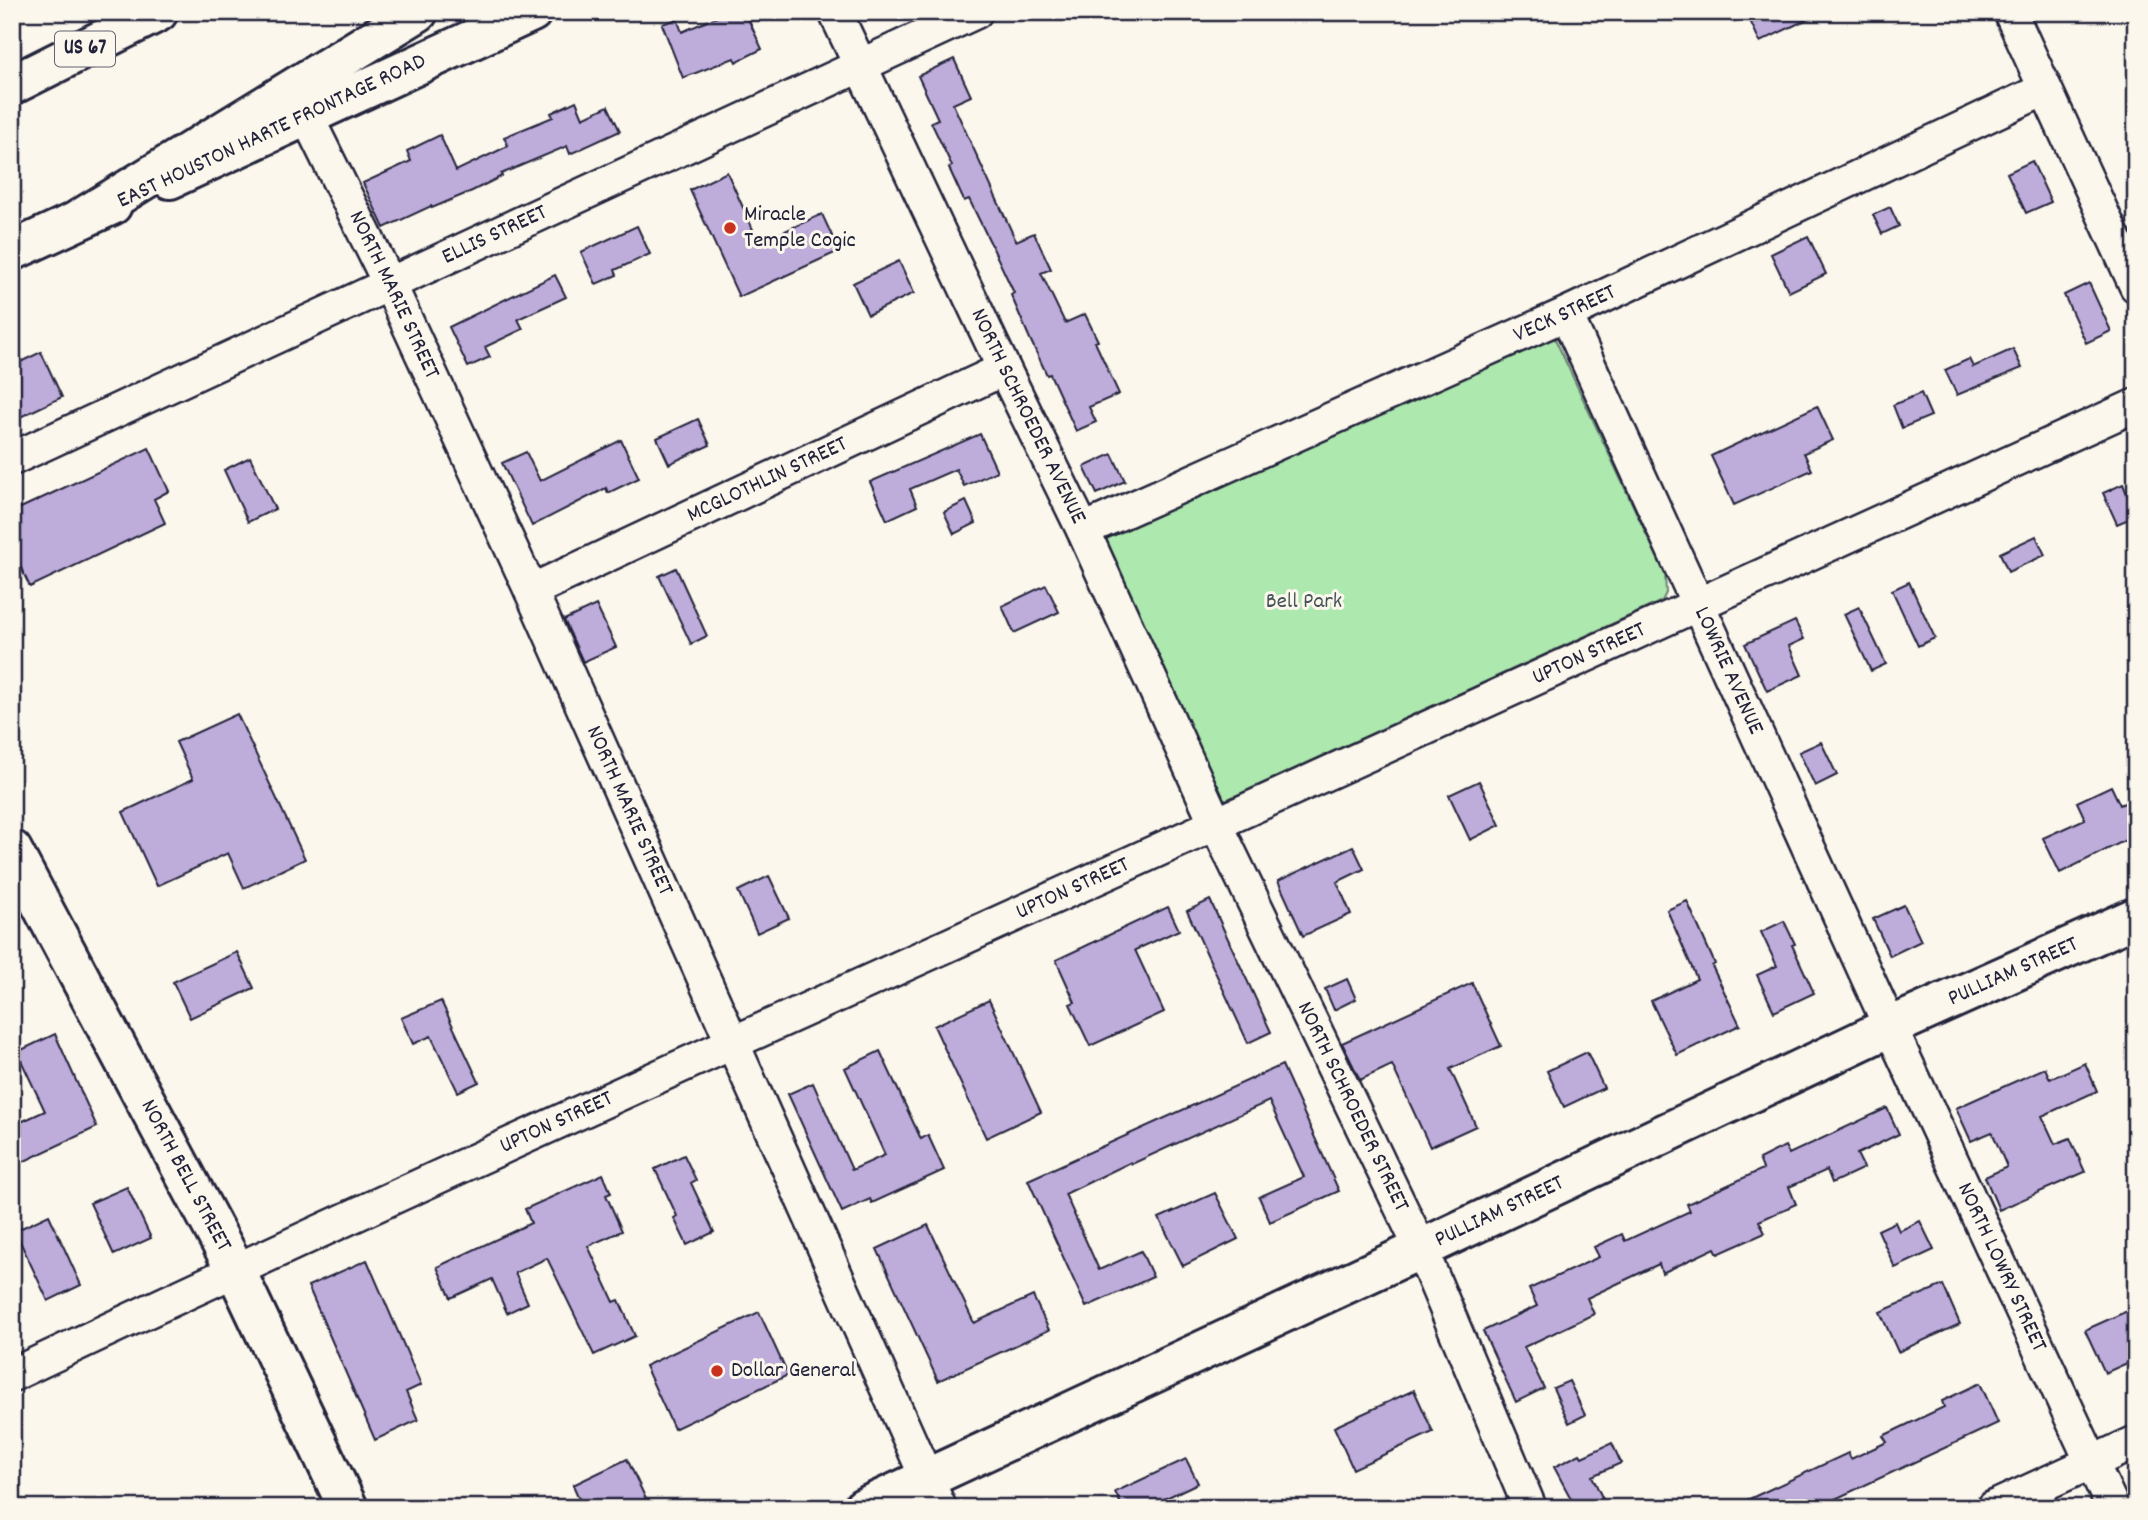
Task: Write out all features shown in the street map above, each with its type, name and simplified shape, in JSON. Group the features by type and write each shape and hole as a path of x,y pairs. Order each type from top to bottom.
{"main road":[{"name":"US 67","path":"12,85 158,12"},
{"path":"80,219 418,12"},
{"name":"EAST HOUSTON HARTE FRONTAGE ROAD","path":"12,251 532,12"},
{"name":"NORTH BELL STREET","path":"12,850 235,1269 348,1508"},
{"name":"PULLIAM STREET","path":"863,1508 933,1493 1421,1249 1890,1027 2136,917"}],"street":[{"name":"NORTH SCHROEDER AVENUE","path":"835,12 1083,530 1216,824"},
{"name":"ELLIS STREET","path":"12,458 976,12"},
{"path":"2010,12 2136,286"},
{"name":"VECK STREET","path":"1083,530 1566,314 2045,89"},
{"name":"NORTH MARIE STREET","path":"307,117 390,285 531,591 933,1493"},
{"name":"LOWRIE AVENUE","path":"1566,314 1890,1027"},
{"name":"MCGLOTHLIN STREET","path":"531,591 1004,369"},
{"name":"UPTON STREET","path":"12,1375 235,1269 732,1042 2136,405"},
{"name":"NORTH SCHROEDER STREET","path":"1216,824 1421,1249 1530,1508"},
{"name":"NORTH LOWRY STREET","path":"1890,1027 2113,1508"},
{"path":"1992,1508 2136,1442"}],"green space":[{"name":"Bell Park","path":"1548,335 1555,339 1665,574 1666,593 1662,601 1228,799 1219,799 1100,538"}],"building":[{"path":"728,12 745,12 762,49 736,62 734,58 683,78 662,24 677,19 682,32"},
{"path":"1746,12 1822,12 1760,42"},
{"path":"954,59 971,96 953,104 1016,241 1034,233 1051,269 1041,273 1065,323 1085,314 1119,394 1089,407 1096,422 1076,431 1050,374 1047,375 1030,339 1011,295 1014,293 991,244 969,199 964,201 949,168 952,166 931,122 938,119 918,76"},
{"path":"576,101 583,118 608,106 620,131 570,154 567,146 501,174 502,176 472,191 384,228 363,183 411,161 407,151 440,135 456,171 508,146 504,137 553,117 551,113"},
{"path":"2032,161 2051,202 2026,213 2007,173"},
{"name":"Miracle Temple Cogic","path":"727,172 759,243 822,214 839,251 739,297 690,190"},
{"path":"1890,207 1899,226 1882,234 1873,215"},
{"path":"637,226 650,254 615,270 617,275 596,284 581,252"},
{"path":"1808,236 1826,274 1789,292 1771,254"},
{"path":"899,261 914,293 868,315 853,283"},
{"path":"555,275 566,297 518,319 523,329 485,347 490,357 468,367 449,327"},
{"path":"2089,283 2111,331 2086,343 2064,295"},
{"path":"2013,349 2022,368 1957,395 1945,370 1969,359 1973,367"},
{"path":"41,352 62,397 12,421 12,366"},
{"path":"1921,393 1931,416 1902,428 1893,405"},
{"path":"1817,406 1833,440 1804,453 1812,470 1734,505 1711,456"},
{"path":"698,419 710,445 669,464 657,438"},
{"path":"980,434 997,471 964,486 956,469 910,489 917,506 887,520 870,482"},
{"path":"621,440 639,478 608,493 606,488 532,526 502,463 526,452 540,481"},
{"path":"149,448 169,491 154,499 165,523 30,587 12,549 12,512"},
{"path":"1112,454 1125,481 1097,494 1084,467"},
{"path":"250,457 275,509 248,522 224,470"},
{"path":"2123,484 2136,516 2117,524 2103,493"},
{"path":"966,501 976,523 954,534 944,512"},
{"path":"2036,536 2045,555 2008,572 2000,553"},
{"path":"676,568 707,636 691,644 659,576"},
{"path":"1909,582 1935,638 1918,646 1892,590"},
{"path":"1046,585 1059,612 1014,633 1002,606"},
{"path":"596,605 616,647 583,662 564,620"},
{"path":"1859,607 1886,664 1871,671 1844,614"},
{"path":"1795,621 1804,639 1789,646 1802,675 1767,691 1745,644"},
{"path":"237,714 305,859 244,888 228,853 157,886 123,812 193,779 176,742"},
{"path":"1821,742 1837,775 1815,786 1799,752"},
{"path":"1479,781 1500,825 1470,840 1449,795"},
{"path":"2111,786 2120,805 2136,798 2136,835 2060,873 2043,838 2085,819 2077,802"},
{"path":"1353,846 1364,869 1337,882 1351,914 1303,936 1278,881"},
{"path":"769,876 789,918 757,933 738,891"},
{"path":"1210,900 1271,1032 1248,1043 1187,911"},
{"path":"1687,901 1715,964 1712,966 1740,1025 1677,1055 1651,1001 1697,979 1667,910"},
{"path":"1904,905 1921,941 1890,956 1873,919"},
{"path":"1168,907 1179,930 1135,950 1164,1012 1090,1046 1070,1004 1075,1002 1056,960"},
{"path":"1784,921 1814,993 1774,1012 1757,975 1777,966 1761,932"},
{"path":"237,952 254,988 190,1018 173,982"},
{"path":"1347,979 1356,999 1334,1010 1325,989"},
{"path":"1472,983 1501,1046 1450,1069 1476,1126 1430,1147 1392,1065 1360,1080 1342,1043"},
{"path":"989,1000 1041,1112 986,1138 934,1026"},
{"path":"441,1001 479,1082 458,1092 431,1036 413,1044 401,1018"},
{"path":"55,1034 97,1127 12,1167 12,1126 45,1111 17,1052"},
{"path":"880,1051 921,1139 928,1135 944,1170 872,1203 870,1199 842,1212 788,1094 813,1083 852,1170 885,1155 845,1068"},
{"path":"1587,1052 1604,1088 1564,1107 1547,1071"},
{"path":"2085,1063 2097,1091 2042,1116 2055,1144 2070,1138 2085,1172 1999,1210 1985,1177 2007,1167 1992,1132 1971,1141 1956,1108 2045,1068 2050,1079"},
{"path":"1282,1065 1339,1191 1270,1222 1259,1197 1304,1177 1269,1101 1132,1164 1131,1162 1065,1194 1099,1270 1141,1251 1153,1277 1086,1307 1028,1180"},
{"path":"1887,1108 1899,1134 1857,1154 1864,1168 1832,1183 1827,1170 1789,1187 1796,1204 1759,1221 1765,1233 1718,1254 1715,1248 1662,1273 1659,1264 1587,1298 1594,1314 1524,1347 1544,1388 1516,1402 1483,1331 1537,1306 1529,1289 1599,1257 1594,1247 1622,1234 1625,1241 1690,1211 1687,1204 1763,1169 1759,1159 1785,1146 1789,1154"},
{"path":"684,1155 696,1180 691,1183 714,1232 687,1245 655,1169"},
{"path":"603,1174 611,1193 606,1195 622,1231 588,1246 614,1302 619,1300 635,1336 594,1355 547,1258 515,1273 528,1303 507,1313 492,1279 451,1298 437,1267 531,1223 525,1209"},
{"path":"127,1187 151,1238 114,1255 90,1203"},
{"path":"1215,1193 1238,1239 1183,1266 1159,1218"},
{"path":"49,1215 81,1285 48,1301 15,1231"},
{"path":"1920,1221 1934,1250 1895,1268 1878,1230 1895,1222 1899,1231"},
{"path":"928,1225 974,1323 1033,1296 1049,1330 938,1381 877,1249"},
{"path":"367,1260 421,1385 406,1392 418,1420 375,1440 308,1286"},
{"path":"1943,1285 1960,1324 1898,1352 1880,1312"},
{"path":"2136,1307 2136,1359 2105,1373 2085,1330"},
{"name":"Dollar General","path":"759,1312 788,1375 674,1429 645,1366"},
{"path":"1569,1381 1585,1415 1569,1423 1553,1388"},
{"path":"1980,1383 1998,1423 1816,1508 1730,1508 1848,1453 1851,1459 1887,1442 1883,1436 1944,1407 1942,1401"},
{"path":"1414,1390 1433,1432 1353,1469 1334,1427"},
{"path":"1612,1443 1621,1463 1592,1476 1607,1508 1576,1508 1554,1467"},
{"path":"627,1459 646,1499 626,1508 583,1508 573,1485"},
{"path":"1186,1459 1198,1483 1145,1508 1123,1508 1115,1492"}],"place":[{"name":"Miracle Temple Cogic","path":"730,228"},
{"name":"Dollar General","path":"717,1371"}]}
